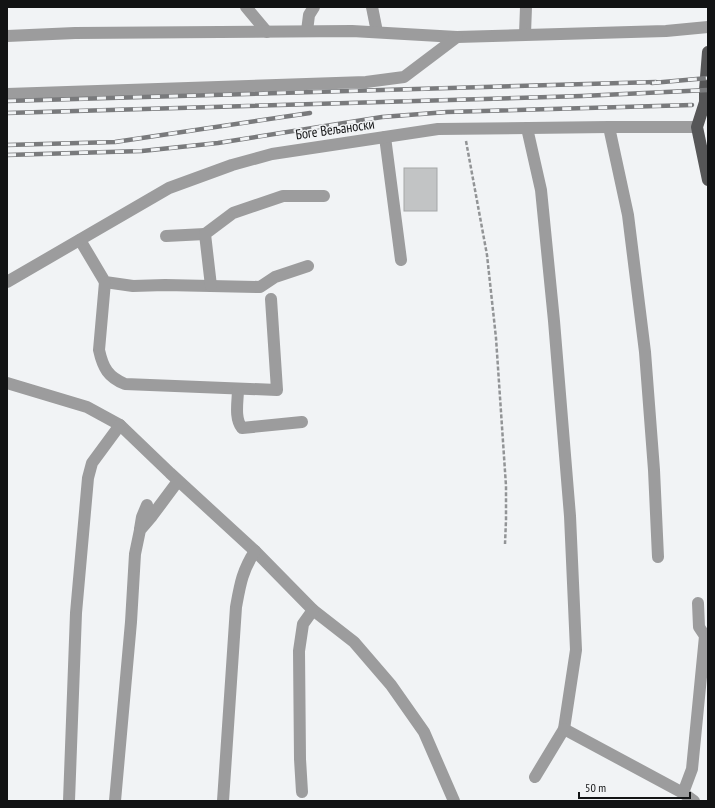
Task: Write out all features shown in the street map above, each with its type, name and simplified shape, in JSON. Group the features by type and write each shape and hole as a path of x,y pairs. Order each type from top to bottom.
{"main road":[{"path":"708,52 705,90 707,102 697,127 708,180"}],"street":[{"path":"246,7 267,32"},
{"path":"307,31 309,15 314,7"},
{"path":"372,7 377,32"},
{"path":"525,34 526,7"},
{"path":"7,36 75,33 307,31 377,32 457,36 666,31 708,27"},
{"path":"7,94 366,82 404,77 457,36"},
{"path":"609,127 628,215 645,352 658,557"},
{"name":"Боге Вељаноски","path":"7,282 169,188 232,165 272,154 438,129 697,127"},
{"path":"527,128 541,190 554,321 570,516 576,650 564,729 535,777"},
{"path":"385,137 401,260"},
{"path":"166,236 205,234 233,213 283,196 324,196"},
{"path":"205,234 211,286"},
{"path":"80,240 105,282 99,350 101,360 106,371 114,380 125,384 277,390 271,299"},
{"path":"105,282 132,286 165,285 260,287 275,276 308,266"},
{"path":"7,382 87,407 120,424 178,481 255,551 314,610 354,642 391,685 424,732 454,801"},
{"path":"238,389 238,418 242,428 302,422"},
{"path":"69,801 76,613 88,478 92,463 120,424"},
{"path":"140,530 178,481"},
{"path":"115,801 131,622 135,554 142,517 147,505"},
{"path":"223,801 236,607 242,576 247,563 255,551"},
{"path":"682,793 692,769 705,636 699,627 698,603"},
{"path":"302,792 300,759 299,650 303,624 314,610"},
{"path":"564,729 694,801"}],"path":[{"path":"464,129 487,255 495,330 506,486 505,544"}],"building":[{"path":"404,168 437,168 437,211 404,211"}],"railway":[{"path":"652,83 708,78"},
{"path":"7,101 656,82"},
{"path":"7,113 582,96 708,90"},
{"path":"7,155 142,151 218,143 382,117 447,112 692,105"},
{"path":"7,145 115,142 310,113"}]}
